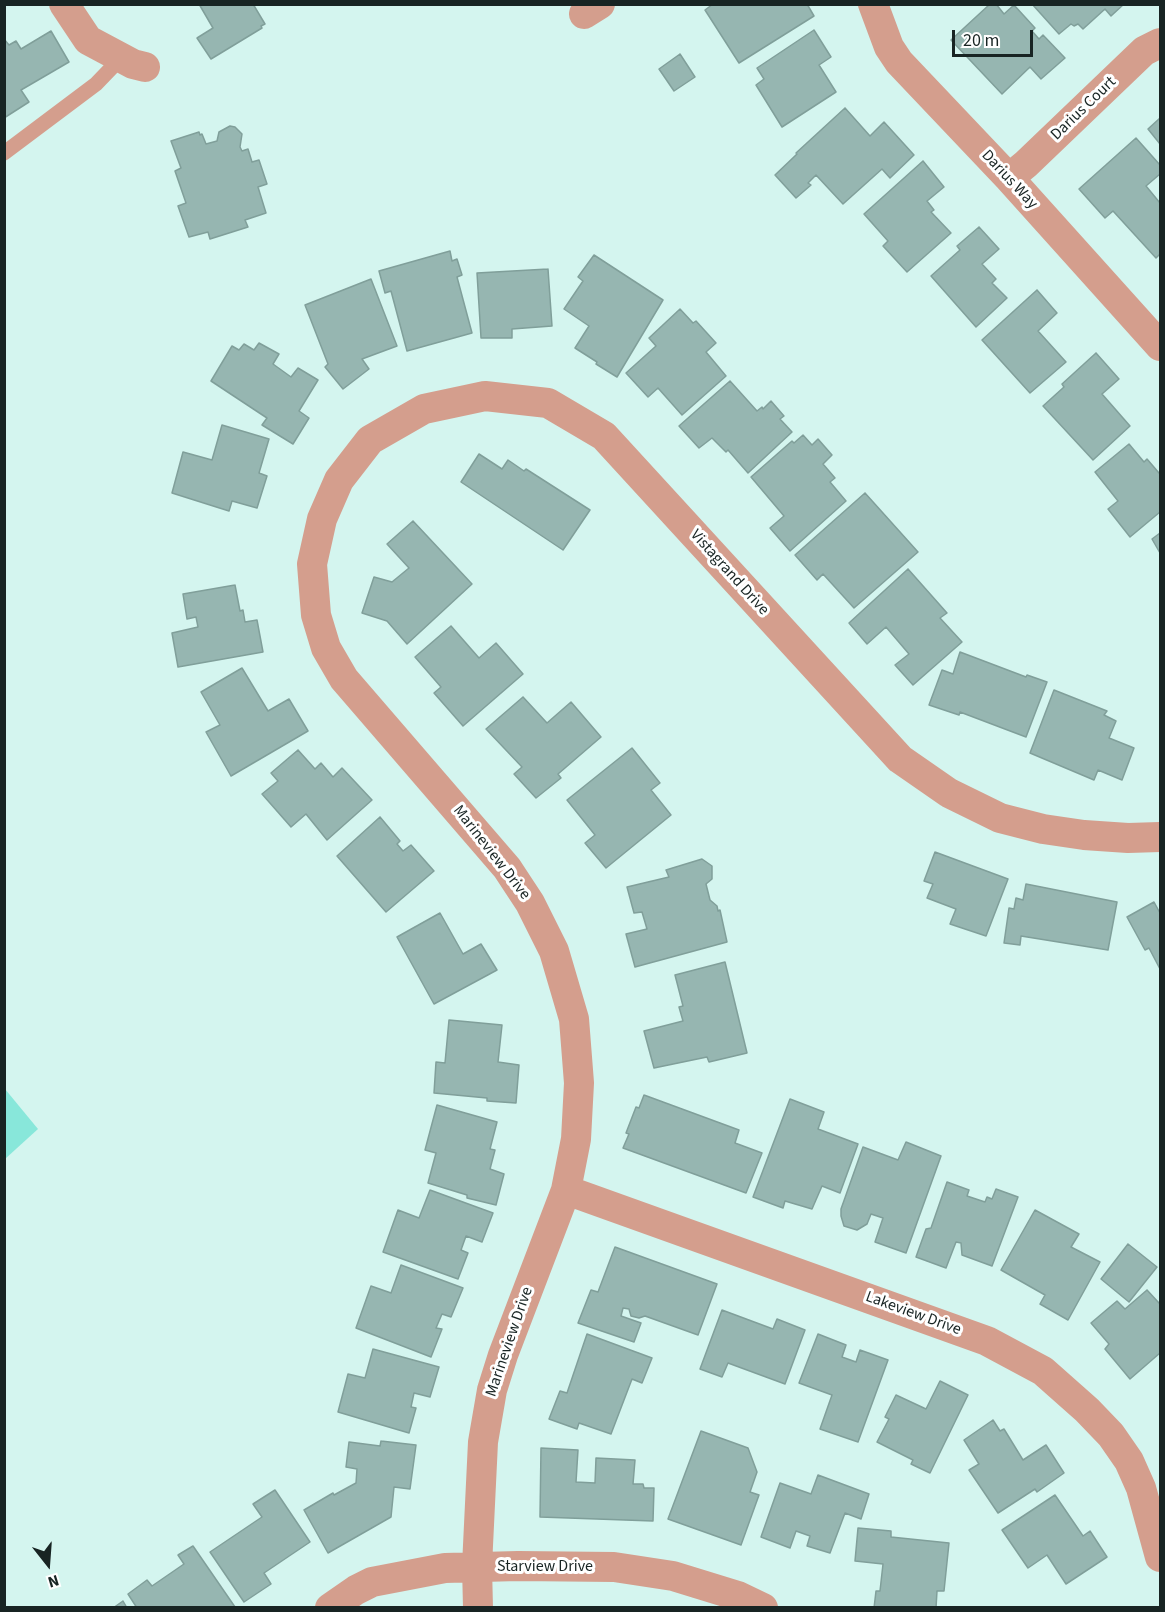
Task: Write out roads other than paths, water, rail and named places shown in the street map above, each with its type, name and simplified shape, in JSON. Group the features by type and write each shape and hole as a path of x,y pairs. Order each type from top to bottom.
{"street":[{"path":"64,4 88,40 133,62"},
{"name":"Darius Way","path":"873,4 889,47 899,62 1009,178 1161,346"},
{"name":"Darius Court","path":"1009,178 1144,51 1161,43"},
{"name":"Vistagrand Drive","path":"322,519 339,480 370,440 424,409 485,396 548,403 604,436 900,759 949,793 1000,818 1043,829 1084,835 1128,838 1161,837"},
{"name":"Marineview Drive","path":"322,519 312,564 316,615 326,648 344,679 507,868 530,903 554,951 574,1019 579,1083 576,1138 566,1190 492,1390 483,1442 477,1566 478,1608"},
{"name":"Lakeview Drive","path":"566,1190 987,1341 1043,1371 1111,1435 1129,1461 1144,1497 1161,1557"},
{"name":"Starview Drive","path":"330,1608 372,1582 445,1569 477,1566 614,1567 673,1576 738,1596 763,1608"}],"lane":[{"path":"4,153 96,84 133,62"}]}
